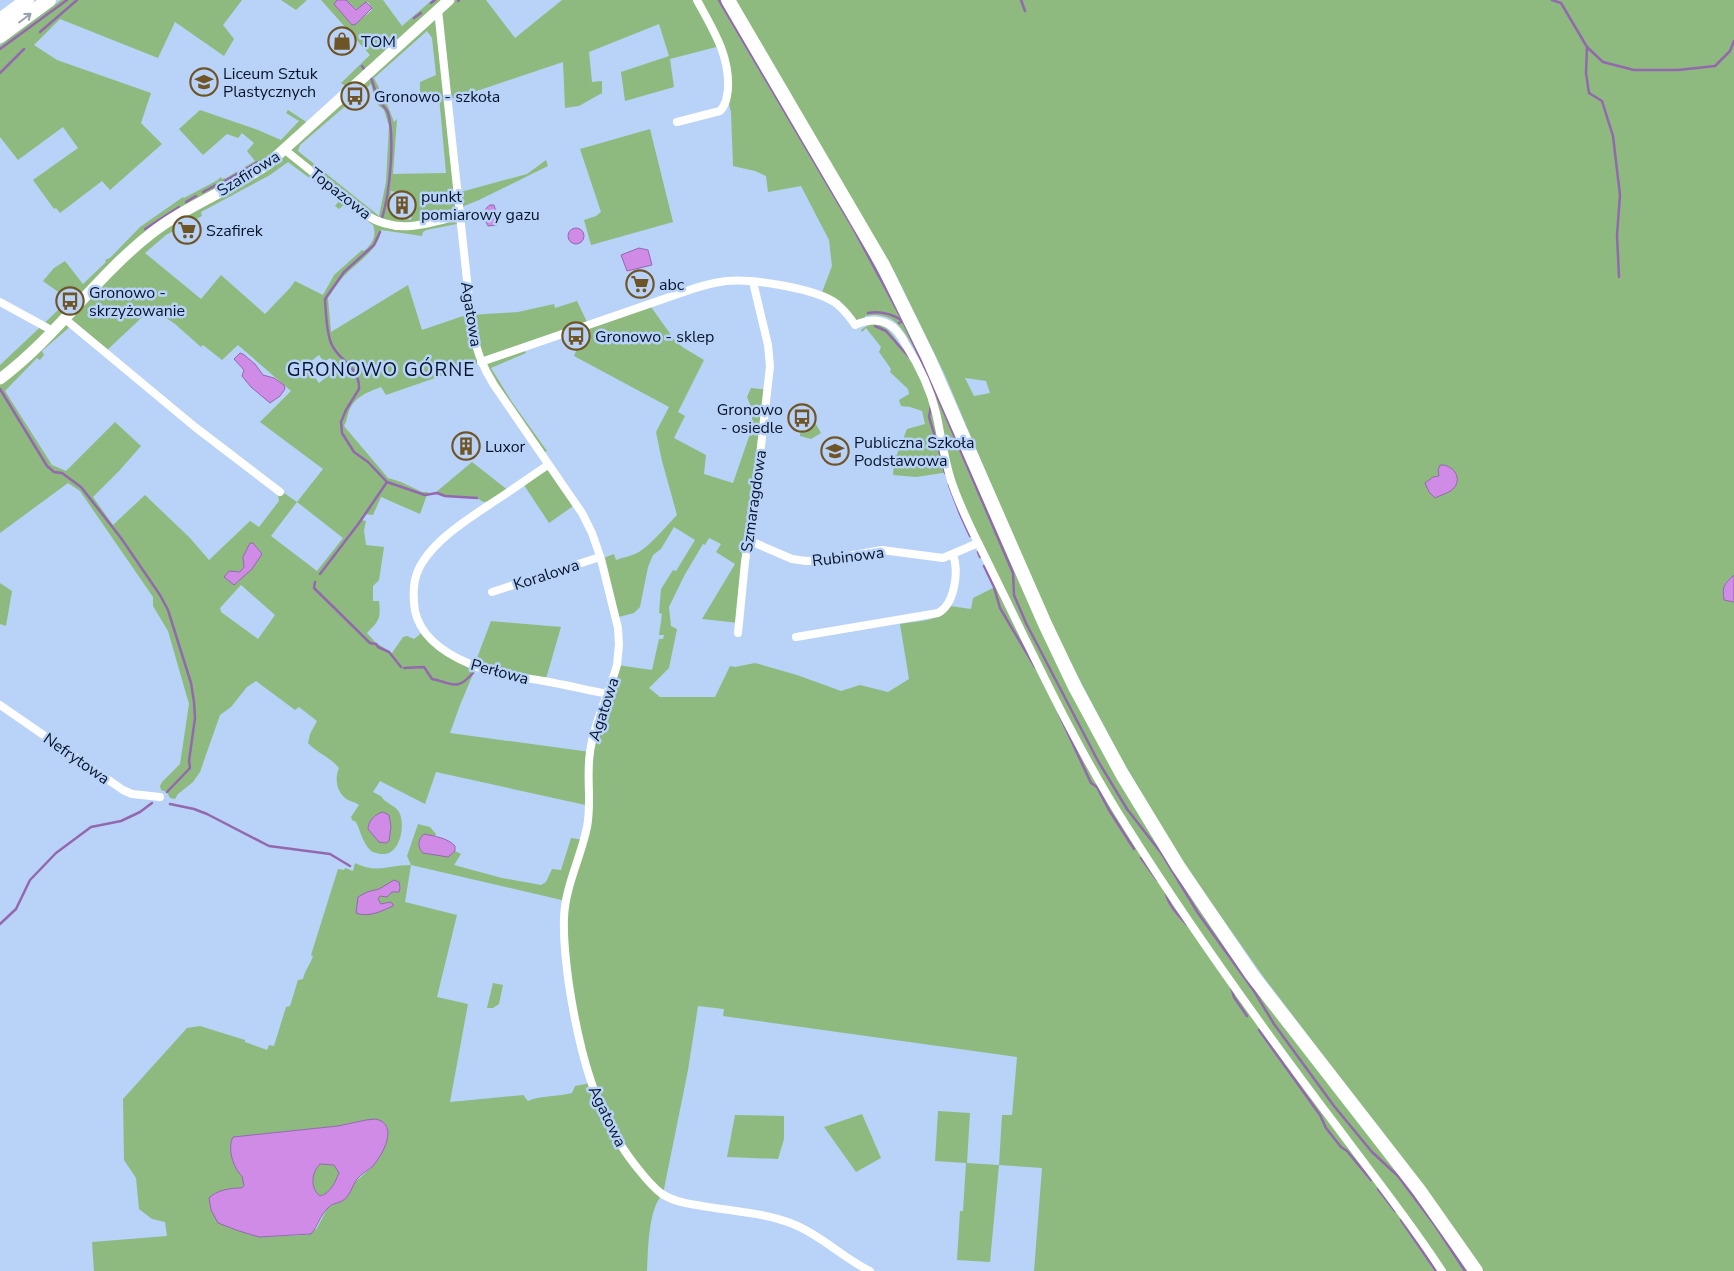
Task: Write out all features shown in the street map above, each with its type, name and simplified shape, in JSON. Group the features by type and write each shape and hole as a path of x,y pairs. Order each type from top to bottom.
{"highway":[{"path":"0,20 27,0"},
{"path":"0,36 49,0"},
{"path":"728,0 851,208 904,308 928,357 1045,624 1122,774 1178,866 1252,974 1419,1190 1476,1271"}],"street":[{"name":"Szafirowa","path":"0,379 22,361 118,264 155,230 187,209 254,173 285,150 449,0"},
{"path":"677,122 720,110 723,108 727,95 728,81 725,58 719,41 697,0"},
{"name":"Agatowa","path":"438,10 472,334 481,362 502,398 582,513 592,533 600,557 619,639 617,665 590,750 589,815 566,901 564,918 565,956 578,1037 584,1061 609,1124 629,1157 648,1180 663,1194 684,1203 760,1215 793,1224 817,1236 870,1271"},
{"name":"Topazowa","path":"285,150 366,214 381,223 391,226 413,227 460,215"},
{"path":"481,362 700,287 728,281 753,282 803,290 821,295 838,305 855,325 871,320 889,324 896,330 918,364 933,404 955,491 978,543 1084,754 1124,823 1258,1020 1405,1216 1442,1271"},
{"name":"Szmaragdowa","path":"738,633 770,366 768,345 753,282"},
{"path":"0,302 53,331"},
{"path":"65,318 195,427 280,492"},
{"name":"Perłowa","path":"548,465 461,524 440,542 425,560 417,574 414,596 416,613 422,629 430,638 448,653 472,665 506,674 608,694"},
{"name":"Rubinowa","path":"748,540 792,558 806,561 824,560 882,550 943,558 978,543"},
{"path":"796,637 927,616 942,611 949,601 956,572 952,555"},
{"name":"Koralowa","path":"492,592 600,557"},
{"name":"Nefrytowa","path":"0,705 123,790 132,794 160,797"}],"green space":[{"path":"61,0 242,0 223,25 234,39 224,56 175,22 158,58 60,19 34,45 57,60 151,93 141,123 162,144 110,190 102,181 60,213 56,208 54,209 33,180 78,148 63,127 18,160 0,137 0,45"},
{"path":"281,0 307,0 296,10"},
{"path":"321,0 337,0 334,4 354,25 372,8 366,2 357,10 346,0 383,0 402,26 432,0 486,0 515,38 562,0 720,0 842,207 888,290 1128,795 1469,1271 1034,1271 1042,1168 999,1165 1002,1115 1012,1115 1017,1057 723,1016 724,1009 698,1006 688,1070 663,1194 654,1209 652,1219 647,1271 94,1271 92,1242 167,1236 165,1222 152,1219 139,1209 136,1178 124,1160 123,1099 187,1028 200,1026 245,1040 245,1042 267,1050 269,1045 274,1046 286,1007 290,1006 298,980 303,979 313,956 311,955 338,869 344,870 345,868 353,871 355,863 370,868 411,865 407,856 418,824 430,827 436,834 435,836 424,834 451,855 455,851 461,854 454,865 502,878 541,885 546,882 552,869 561,870 571,838 584,840 590,806 436,772 425,804 380,781 373,792 394,806 400,814 402,826 400,840 393,850 381,854 372,852 365,844 356,822 351,817 359,805 344,797 339,790 337,777 339,768 308,743 310,734 317,721 299,707 295,710 256,681 247,687 231,707 220,715 200,772 193,782 178,794 175,799 170,798 167,792 161,790 160,786 180,764 189,704 168,631 153,606 153,597 80,491 68,483 0,533 0,365 68,299 43,281 54,268 65,261 83,284 140,227 183,197 221,177 222,179 226,178 255,161 247,151 254,143 242,133 238,138 227,134 203,155 179,129 200,110 281,140 299,121 286,113 288,110 311,125 350,89 341,83 370,55","holes":["659,24 669,56 621,72 625,101 674,87 670,59 724,45 728,100 731,112 733,166 755,171 766,176 768,192 801,186 829,240 832,266 821,295 849,316 855,325 865,321 865,316 869,315 884,316 891,319 901,328 916,353 940,411 942,444 935,447 934,445 939,440 934,416 928,394 918,370 894,337 883,326 877,324 869,325 861,330 862,332 866,328 881,347 879,352 891,369 890,372 908,389 909,394 899,400 901,406 922,411 925,424 907,429 894,462 893,475 916,477 949,472 999,585 973,598 971,609 950,606 946,611 934,618 900,624 909,679 888,692 860,685 841,691 797,675 755,663 735,667 730,666 715,697 660,697 649,688 669,668 677,629 671,626 669,607 684,576 703,544 705,545 709,538 721,544 716,552 735,564 702,619 739,623 768,390 751,388 747,397 752,409 752,428 733,483 704,474 706,455 674,438 685,416 678,412 704,360 676,342 649,304 588,324 577,301 555,308 554,304 518,312 470,315 470,318 463,316 422,330 408,285 331,332 328,298 342,278 372,250 381,230 422,236 426,230 457,224 456,216 459,208 548,166 546,160 527,174 457,193 450,98 456,98 563,62 565,108 579,106 602,93 602,81 592,82 589,52","427,31 432,38 436,75 420,82 420,103 430,99 430,97 439,96 446,173 393,174 397,119 394,122 374,78","371,84 375,100 384,110 389,126 386,182 379,216 298,151 300,145","288,162 340,200 335,206 339,209 345,204 373,225 374,237 364,251 362,250 334,275 323,295 295,281 265,314 221,275 201,299 145,253 166,235 202,216 201,212 270,175","391,191 407,194 415,201 411,220 396,217 388,211","152,308 175,324 201,347 203,345 222,360 238,345 291,391 260,422 323,469 297,502 281,491 278,495 279,501 259,527 250,521 209,560 189,537 145,495 113,525 93,497 141,446 115,422 66,471 52,465 5,391 37,358 40,360 44,355 42,351 72,325 105,352","580,332 582,337 574,356 669,407 656,432 677,515 639,552 616,560 614,554 601,559 615,618 634,613 640,607 648,567 653,555 661,549 674,527 695,540 676,571 673,570 661,589 659,613 662,614 659,635 664,635 663,639 659,639 652,670 617,665 590,752 450,733 476,667 545,682 561,627 491,621 474,666 429,638 424,631 414,639 407,636 403,637 392,653 375,642 367,633 377,622 380,612 379,601 373,601 373,586 379,580 384,547 366,545 364,530 366,521 362,520 365,514 373,515 381,497 420,514 428,492 422,492 388,478 344,426 351,406 366,393 381,387 386,395 481,362 545,452 547,451 512,402 491,368 526,353 523,347","319,355 324,362 330,358 338,368 319,383 306,365","297,502 343,538 317,571 271,536","250,546 257,547 262,554 236,584 236,571 240,572 244,567 243,557","241,585 275,615 258,639 221,612 220,608","375,815 389,841 386,843 379,842 368,829 368,825","411,865 566,901 565,956 591,1083 575,1086 572,1093 528,1101 523,1095 450,1102 468,1004 437,997 457,915 405,902","366,1120 372,1167 355,1182 342,1201 328,1207 317,1228 308,1235 259,1237 228,1227 219,1192 242,1188 244,1182 235,1167 232,1152 233,1137 338,1126"]},
{"path":"734,0 1734,0 1734,575 1725,583 1731,602 1734,602 1734,1271 1482,1271 1431,1197 1265,979 1184,864 1118,753 1062,646 1026,567 944,373 895,273","holes":["965,378 986,381 990,393 974,396"]},
{"path":"650,129 673,222 591,245 584,220 601,212 580,149"},
{"path":"814,421 821,433 811,439 800,436 800,433 809,430"},
{"path":"472,462 509,491 494,501 483,502 477,498 445,496 435,493"},
{"path":"548,465 576,504 549,523 522,482"},
{"path":"0,583 12,591 6,626 0,624"},
{"path":"493,983 503,985 499,1004 493,1008 487,1008"},
{"path":"938,1111 970,1113 967,1163 999,1165 990,1262 957,1260 960,1211 963,1211 966,1163 935,1161"},
{"path":"862,1114 881,1158 856,1172 824,1127"},
{"path":"735,1115 784,1116 784,1139 778,1159 727,1157"},
{"path":"320,1164 334,1165 339,1173 330,1190 320,1196 313,1184 313,1176"}],"shaded area":[{"path":"337,0 346,0 356,10 366,2 372,8 356,24 352,25 334,4"},
{"path":"490,205 494,205 499,222 497,225 488,226 485,220 484,212"},
{"path":"573,228 579,228 584,233 582,242 573,244 568,239 568,233"},
{"path":"639,248 648,250 652,265 627,271 621,255"},
{"path":"240,353 255,364 263,375 274,378 284,385 285,389 280,396 270,403 251,387 242,376 244,370 234,359"},
{"path":"1440,465 1452,469 1457,476 1457,480 1452,490 1435,498 1429,492 1425,483 1433,477 1439,476 1438,470"},
{"path":"250,543 253,543 262,554 252,569 234,585 224,577 229,571 240,572 244,567 243,557"},
{"path":"1734,575 1734,602 1724,600 1723,591 1726,583"},
{"path":"383,812 389,815 391,827 389,841 386,843 379,842 368,829 372,818"},
{"path":"424,834 449,841 455,846 455,851 448,857 423,853 419,843 420,838"},
{"path":"394,880 399,882 399,892 392,892 387,897 380,896 378,899 381,904 390,902 393,906 380,912 365,915 356,913 358,897 379,889"},
{"path":"376,1119 383,1122 387,1127 388,1134 384,1149 372,1167 357,1179 347,1197 331,1205 325,1211 311,1234 259,1237 218,1223 211,1210 209,1198 220,1191 244,1186 242,1176 232,1158 231,1142 233,1137 338,1126","holes":["320,1164 334,1165 339,1173 330,1190 320,1196 313,1185 313,1176"]}],"waterway":[{"path":"0,49 67,0"},
{"path":"40,32 77,0"},
{"path":"431,3 435,0"},
{"path":"719,0 852,226 903,321 1013,573 1014,595 1026,623 1098,761 1127,809 1162,854 1198,913 1254,991 1274,1024 1334,1106 1372,1152 1398,1176 1434,1224 1465,1271"},
{"path":"1021,0 1025,11"},
{"path":"1552,0 1561,3 1587,47 1603,62 1634,70 1678,70 1715,66 1730,51 1734,41"},
{"path":"414,18 421,13"},
{"path":"1587,47 1586,73 1589,93 1602,101 1613,136 1620,195 1617,235 1619,277"},
{"path":"0,73 24,49"},
{"path":"371,78 379,101 388,113 391,136 389,180 382,218"},
{"path":"223,182 258,162"},
{"path":"203,192 216,185"},
{"path":"186,202 196,196"},
{"path":"145,229 179,207"},
{"path":"380,232 374,245 344,272 325,299 327,327 331,343 356,374 358,381 359,389 341,422 342,433 354,452 368,462 387,482 425,495 437,493 445,496 477,498"},
{"path":"868,313 877,312 890,315 903,321 899,323"},
{"path":"875,326 886,331 909,357"},
{"path":"0,389 47,466 54,472 62,473 81,487 121,538 160,595 168,610 191,683 195,718 189,761 190,768 167,792"},
{"path":"931,406 929,417 936,440"},
{"path":"939,450 945,473"},
{"path":"320,574 359,523 387,482"},
{"path":"949,485 970,536"},
{"path":"978,552 980,557"},
{"path":"984,566 994,587 1000,608 1035,667"},
{"path":"315,582 314,588 370,643 376,644 378,647 389,652 401,667"},
{"path":"404,668 424,667 432,679 454,685 462,683 473,673"},
{"path":"1059,714 1091,783 1097,787 1134,849"},
{"path":"0,924 16,909 30,880 56,853 91,827 121,821 140,812 152,803"},
{"path":"170,804 207,814 269,846 330,854 350,866"},
{"path":"1141,858 1157,880"},
{"path":"1166,893 1171,906 1187,925"},
{"path":"1231,987 1234,997 1247,1016"},
{"path":"1259,1030 1320,1115 1326,1128 1371,1180"},
{"path":"1378,1189 1395,1211"},
{"path":"1401,1220 1436,1271"}],"place":[{"name":"TOM","path":"342,41"},
{"name":"Liceum Sztuk Plastycznych","path":"204,82"},
{"name":"Gronowo - szkoła","path":"355,96"},
{"name":"punkt pomiarowy gazu","path":"402,205"},
{"name":"Szafirek","path":"187,230"},
{"name":"abc","path":"640,284"},
{"name":"Gronowo - skrzyżowanie","path":"70,301"},
{"name":"Gronowo - sklep","path":"576,336"},
{"name":"Gronowo - osiedle","path":"802,418"},
{"name":"Luxor","path":"466,446"},
{"name":"Publiczna Szkoła Podstawowa","path":"835,451"}],"district":[{"name":"GRONOWO GÓRNE","path":"381,369"}]}
